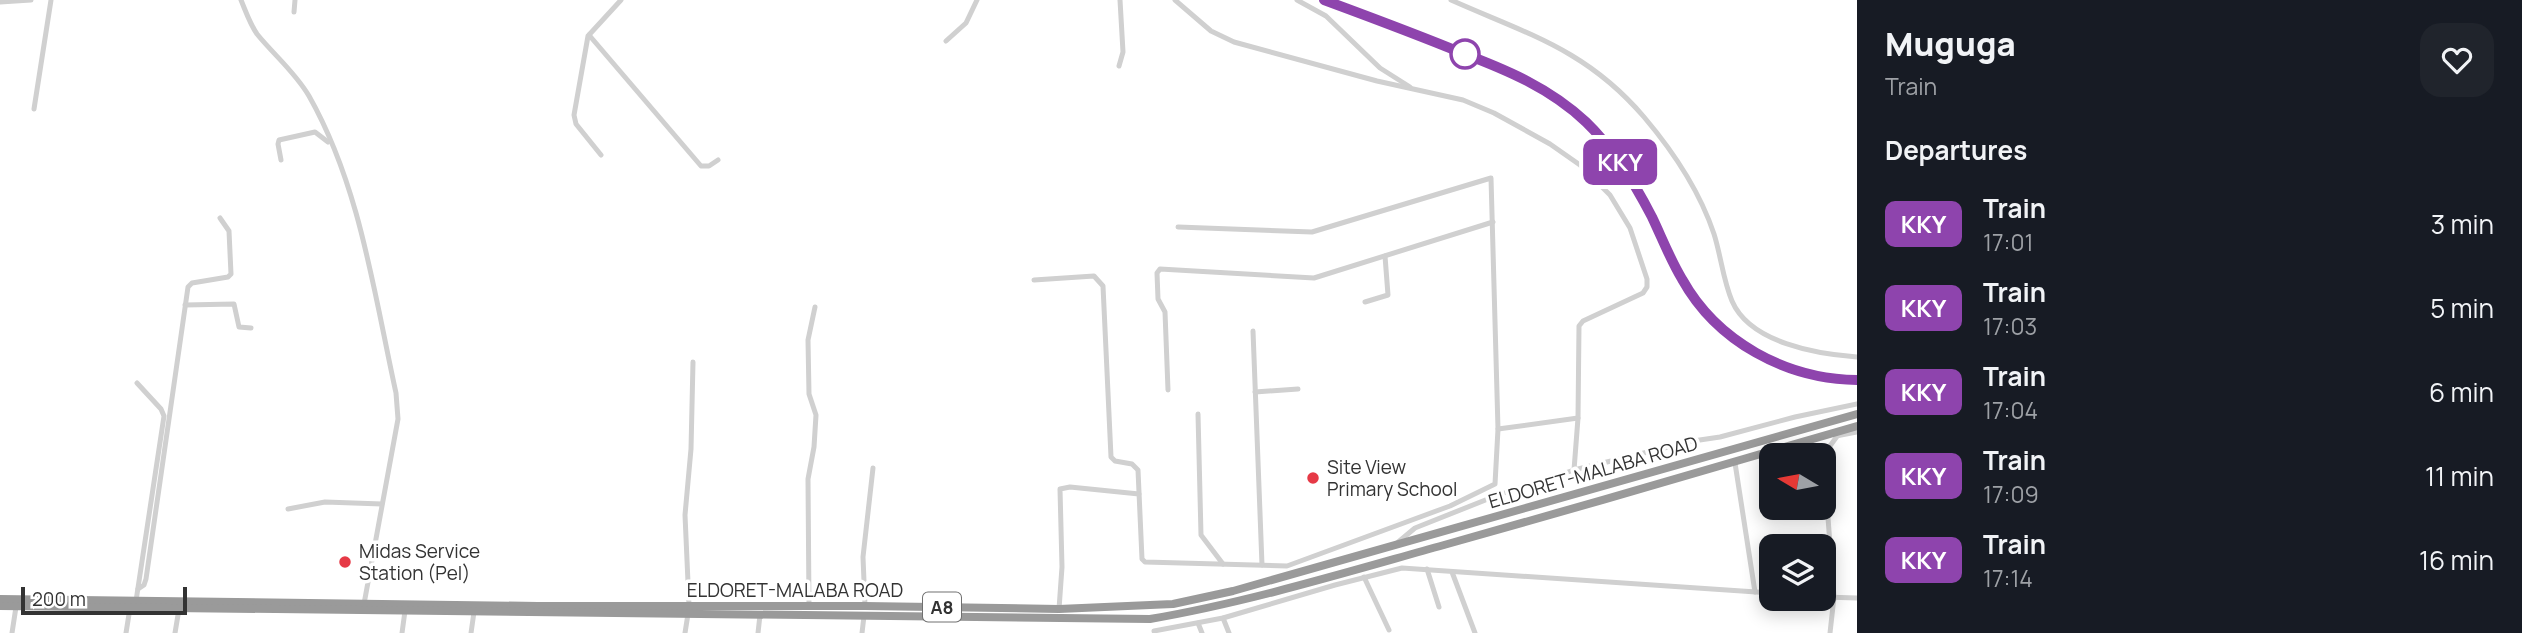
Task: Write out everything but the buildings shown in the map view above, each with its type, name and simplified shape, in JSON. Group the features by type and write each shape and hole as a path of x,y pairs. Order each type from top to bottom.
{"highway":[{"name":"ELDORET-MALABA ROAD","path":"0,599 178,608 474,612 809,606 1059,609 1124,607 1203,599 1857,414"},
{"name":"ELDORET-MALABA ROAD","path":"0,606 364,604 688,610 760,615 1150,619 1235,601 1381,562 1857,426"}],"street":[{"path":"0,2 31,0"},
{"path":"34,109 51,0"},
{"path":"241,0 256,32 292,71 309,96 350,191 397,400 398,419 364,604"},
{"path":"294,12 295,0"},
{"path":"601,155 574,119 589,34 621,0"},
{"path":"946,41 966,23 977,0"},
{"path":"1119,66 1123,52 1120,0"},
{"path":"1175,0 1211,31 1234,42 1478,105 1550,144 1601,184 1630,228 1647,279 1647,287 1643,293 1583,321 1579,326 1578,418 1574,470"},
{"path":"1297,0 1326,16 1380,68 1415,89"},
{"path":"1451,0 1562,48 1600,74 1642,115 1679,164 1708,218 1732,301 1747,322 1774,339 1800,348 1857,358"},
{"path":"589,34 701,166 709,166 719,160"},
{"path":"281,160 279,140 315,132 332,145"},
{"path":"1034,280 1094,276 1103,286 1111,457 1115,461 1137,467 1143,560 1287,566 1450,506 1493,486 1496,482 1497,429 1490,178 1312,232 1178,227"},
{"path":"138,589 144,585 146,579 190,283 222,279 230,275 229,231 220,218"},
{"path":"1168,390 1165,312 1158,299 1158,270 1314,278 1493,222"},
{"path":"1365,302 1388,295 1385,256"},
{"path":"185,305 234,304 239,327 251,328"},
{"path":"809,606 808,474 814,447 816,415 809,394 808,337 815,307"},
{"path":"1253,331 1262,565"},
{"path":"685,633 688,610 685,515 691,449 693,362"},
{"path":"126,633 138,589 163,416 161,409 137,383"},
{"path":"1255,392 1298,389"},
{"path":"1395,545 1415,528 1498,495 1574,470 1720,437 1795,416 1857,404"},
{"path":"1198,414 1200,535 1223,564"},
{"path":"1497,429 1578,418"},
{"path":"1807,441 1857,432"},
{"path":"1829,534 1824,465 1827,450 1838,435"},
{"path":"1735,463 1755,592"},
{"path":"865,606 863,557 873,468"},
{"path":"1059,609 1062,566 1060,489 1070,487 1139,494"},
{"path":"288,509 326,502 382,504"},
{"path":"1150,619 1154,632 1223,618 1402,568 1759,592"},
{"path":"1427,569 1439,607"},
{"path":"1452,572 1475,633"},
{"path":"1364,578 1389,630"},
{"path":"1836,597 1857,598"},
{"path":"12,633 16,607"},
{"path":"175,633 178,608"},
{"path":"402,633 405,611"},
{"path":"1830,633 1832,611"},
{"path":"471,633 474,612"},
{"path":"758,633 760,615"},
{"path":"862,633 863,616"},
{"path":"1223,618 1229,633"},
{"path":"1198,623 1202,633"}],"railway":[{"path":"1324,0 1492,65 1557,98 1586,122 1614,155 1631,179 1682,279 1715,321 1756,353 1780,364 1805,373 1857,380"}],"train":[{"name":"KKY","path":"1324,0 1495,64 1558,99 1587,122 1621,164 1652,218 1683,281 1716,323 1751,352 1790,369 1817,376 1857,380"}],"place":[{"name":"Site View Primary School","path":"1313,478"},
{"name":"Midas Service Station (Pel)","path":"345,562"}]}
